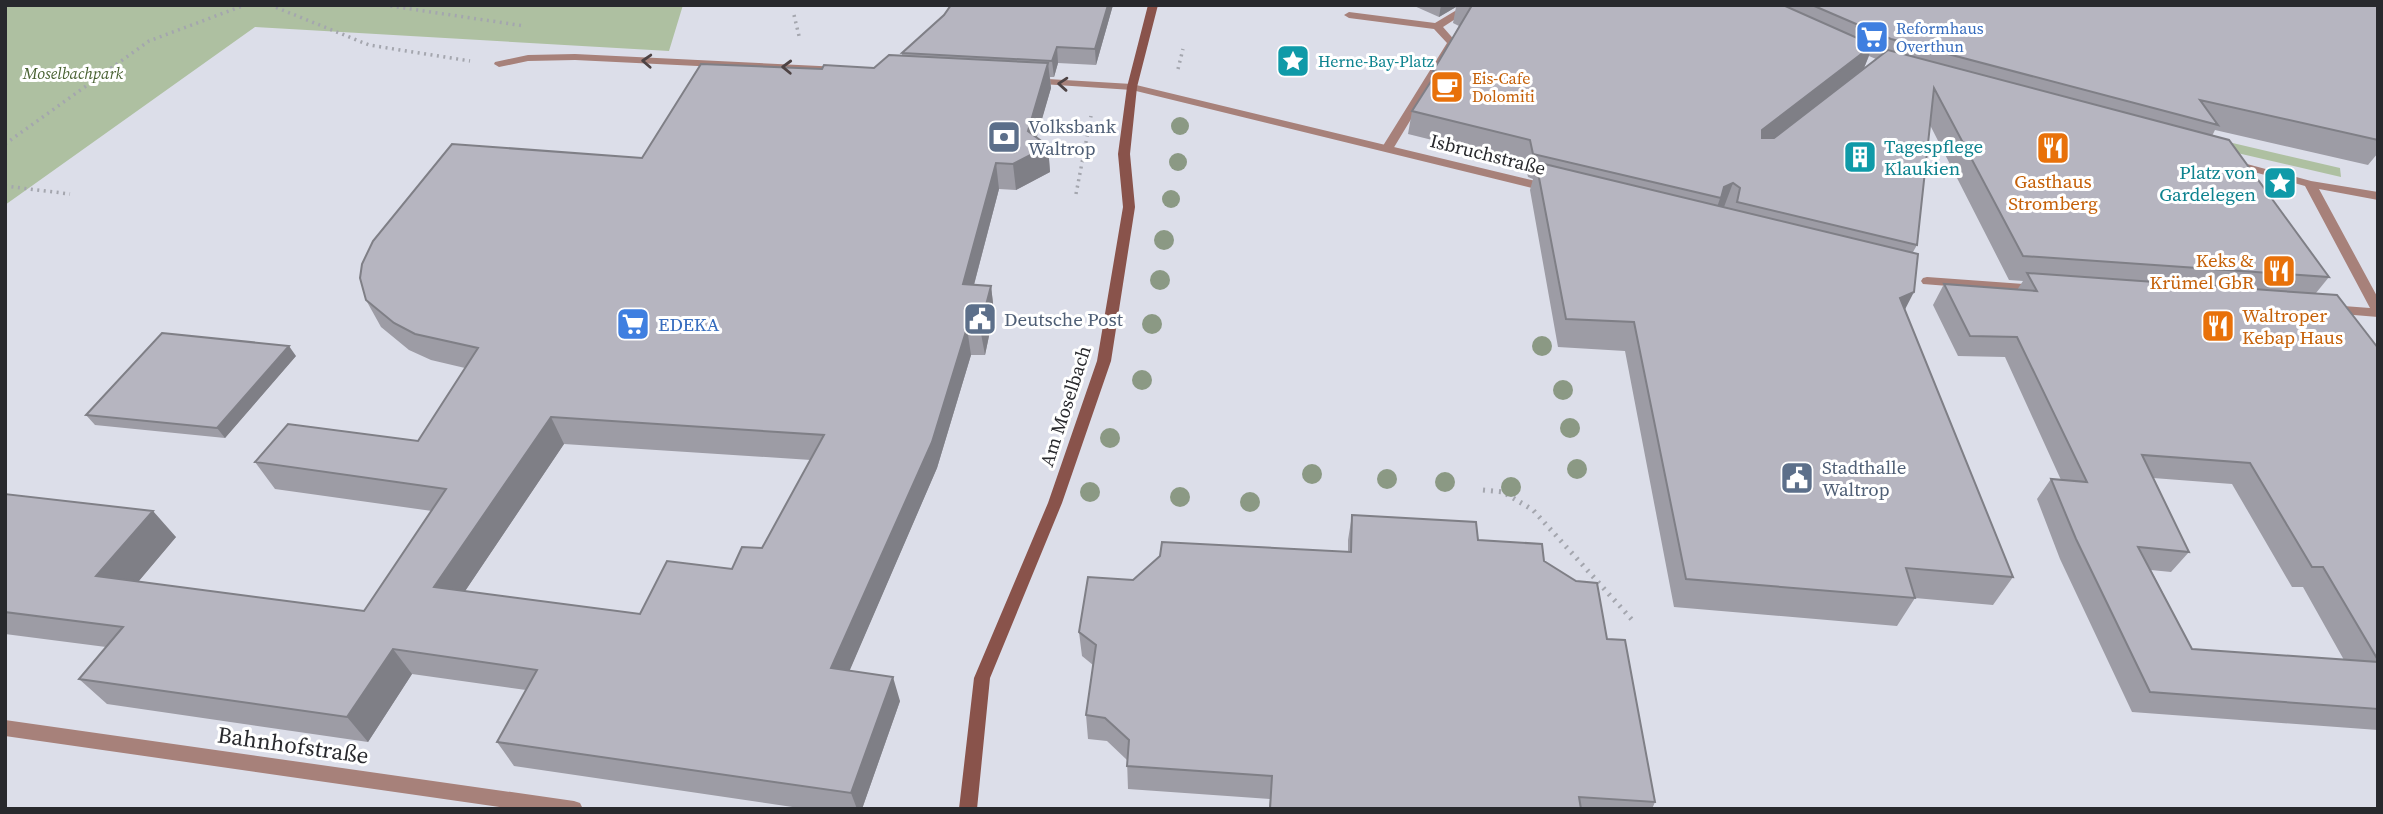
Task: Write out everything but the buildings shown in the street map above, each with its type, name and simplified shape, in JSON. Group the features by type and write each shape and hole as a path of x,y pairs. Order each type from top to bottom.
{"street":[{"name":"Am Moselbach","path":"968,809 982,678 1055,503 1104,361 1129,207 1124,154 1132,87 1153,5"},
{"path":"1349,15 1437,26 1472,5"},
{"path":"1387,149 1452,43 1437,26"},
{"path":"499,64 528,58 575,57 846,70"},
{"name":"Isbruchstraße","path":"1020,80 1132,87 1560,191"},
{"path":"2216,159 2310,184 2378,196"},
{"path":"2310,184 2378,312"},
{"path":"1921,279 2050,290"},
{"path":"2309,308 2378,312"},
{"name":"Bahnhofstraße","path":"5,728 574,809"}],"path":[{"path":"5,144 149,41 245,5"},
{"path":"270,5 369,45 499,64"},
{"path":"1076,194 1097,86"},
{"path":"5,186 70,194"},
{"path":"1483,490 1503,492 1533,510 1635,623"}],"green space":[{"name":"Moselbachpark","path":"5,5 683,5 669,51 255,27 5,205"},
{"path":"2207,137 2340,168 2341,177 2207,146"}],"place":[{"name":"Reformhaus Overthun","path":"1872,37"},
{"name":"Herne-Bay-Platz","path":"1293,61"},
{"name":"Eis-Cafe Dolomiti","path":"1447,87"},
{"name":"Volksbank Waltrop","path":"1004,137"},
{"name":"Gasthaus Stromberg","path":"2053,148"},
{"name":"Tagespflege Klaukien","path":"1860,157"},
{"name":"Platz von Gardelegen","path":"2280,183"},
{"name":"Keks & Krümel GbR","path":"2279,271"},
{"name":"Deutsche Post","path":"980,319"},
{"name":"EDEKA","path":"633,324"},
{"name":"Waltroper Kebap Haus","path":"2218,326"},
{"name":"Stadthalle Waltrop","path":"1797,478"}]}
